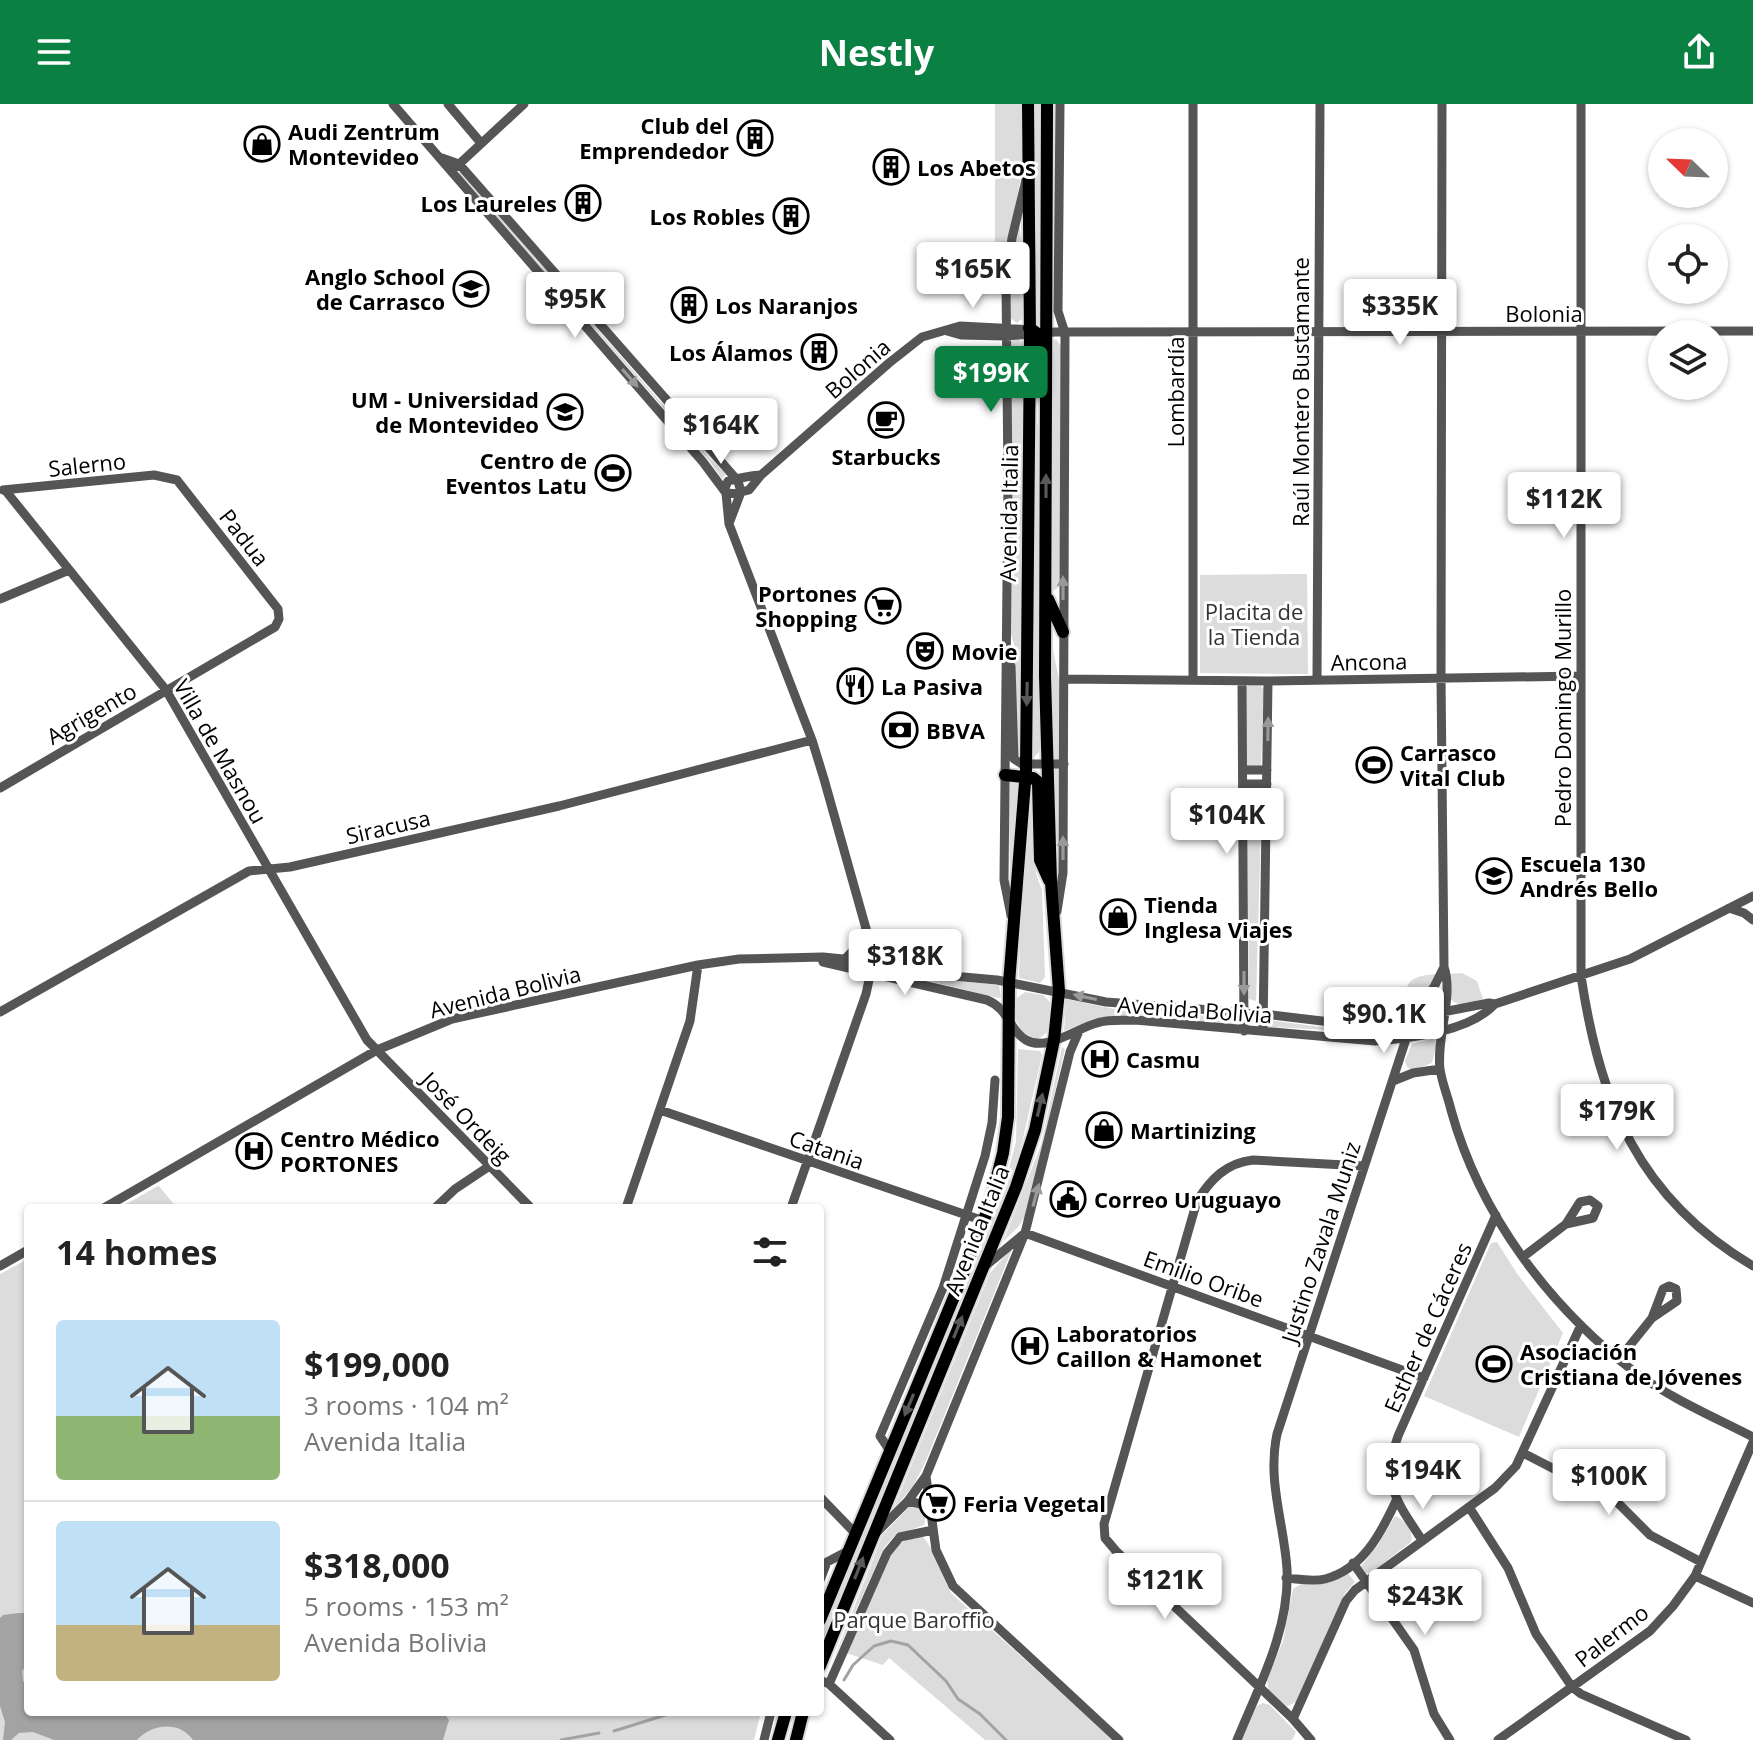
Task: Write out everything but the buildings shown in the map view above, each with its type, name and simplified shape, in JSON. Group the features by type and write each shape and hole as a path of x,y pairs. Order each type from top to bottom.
{"main road":[{"name":"Avenida Italia","path":"824,1656 1023,1168 1035,1130 1054,1040 1059,991 1047,764 1046,433 1040,408 1029,238 1028,104"},
{"name":"Avenida Italia","path":"824,1610 984,1221 999,1176 1007,1129 1009,983 1026,770 1036,333 1053,196 1053,124 1047,104"},
{"path":"1045,592 1063,632"},
{"path":"1005,775 1026,770 1038,782 1040,860 1051,882"},
{"path":"778,1740 785,1716"},
{"path":"796,1740 802,1716"}],"street":[{"path":"393,104 738,481 740,493 729,524"},
{"path":"448,104 481,143"},
{"path":"454,168 524,104"},
{"name":"Avenida Italia","path":"1053,124 1060,104"},
{"name":"Lombardía","path":"1193,104 1193,680"},
{"name":"Raúl Montero Bustamante","path":"1317,680 1320,104"},
{"path":"1442,104 1441,678 1444,967 1447,988 1440,1069 1459,1140 1476,1180 1523,1257 1581,1325 1619,1359 1659,1388 1753,1440"},
{"name":"Pedro Domingo Murillo","path":"1581,104 1581,976 1592,1042 1604,1085 1640,1158 1664,1193 1686,1215 1704,1232 1753,1266"},
{"path":"454,168 726,490 729,524 812,740 866,928 872,968 866,994 792,1204"},
{"name":"Avenida Italia","path":"1013,926 1004,880 1006,283 1012,238 1029,168"},
{"name":"Avenida Italia","path":"1053,196 1058,311 1065,333 1063,873 1055,925"},
{"name":"Bolonia","path":"740,493 749,490 761,475 922,337 960,326 1036,333 1753,331"},
{"name":"Salerno","path":"3,490 154,475 177,480"},
{"name":"Bolonia","path":"726,490 728,481 761,475"},
{"name":"Padua","path":"177,480 278,609 279,619"},
{"name":"Villa de Masnou","path":"3,490 166,690 359,1029 377,1050"},
{"path":"726,490 740,493"},
{"path":"0,599 69,570"},
{"name":"Agrigento","path":"0,788 275,627 279,619"},
{"name":"Avenida Italia","path":"1006,636 1010,643 1012,673 1012,756 1026,770"},
{"name":"Ancona","path":"1064,679 1268,681 1579,676"},
{"path":"1242,681 1244,1031"},
{"path":"1263,1031 1268,681"},
{"name":"Siracusa","path":"0,1012 249,871 290,867 559,806 812,740"},
{"path":"1026,770 1047,764 1064,764"},
{"path":"1243,770 1267,770"},
{"path":"1243,784 1267,784"},
{"name":"Avenida Bolivia","path":"815,959 1009,983 1106,1002 1264,1014 1347,1024 1381,1024 1495,1004 1581,976 1648,951 1753,896"},
{"path":"1729,908 1753,920"},
{"path":"845,959 861,942 866,928"},
{"name":"Avenida Bolivia","path":"111,1204 377,1050 452,1019 698,965 739,959 845,959 987,1000 1008,1016 1026,1040 1037,1043 1054,1040 1097,1023 1135,1020 1375,1041 1406,1039 1442,1031 1489,1011 1495,1004"},
{"path":"627,1204 690,1021 698,965"},
{"name":"Justino Zavala Muniz","path":"1237,1740 1277,1642 1286,1578 1273,1480 1273,1451 1406,1039 1414,1018 1444,967"},
{"name":"Avenida Italia","path":"872,1537 908,1501 926,1476 1025,1233 1070,1052 1079,1031"},
{"name":"José Ordeig","path":"377,1050 527,1204"},
{"path":"1393,1081 1413,1073 1440,1069"},
{"name":"Avenida Italia","path":"890,1451 880,1436 943,1288 988,1145 995,1080"},
{"name":"Catania","path":"660,1110 984,1221"},
{"path":"1311,1740 1293,1719 1116,1551 1103,1534 1172,1284 1197,1201 1207,1185 1231,1165 1253,1160 1364,1166"},
{"path":"439,1204 455,1189 488,1167"},
{"name":"Esther de Cáceres","path":"1422,1540 1396,1501 1389,1463 1496,1215"},
{"path":"1523,1257 1566,1224"},
{"path":"981,1270 1025,1233"},
{"name":"Emilio Oribe","path":"1025,1233 1424,1378"},
{"path":"0,1266 24,1252"},
{"path":"1619,1359 1652,1318"},
{"path":"1293,1719 1346,1601 1365,1581 1506,1477 1523,1453 1581,1325"},
{"name":"Palermo","path":"1498,1740 1650,1631 1695,1576 1753,1440"},
{"path":"1523,1453 1616,1501 1650,1535 1701,1562"},
{"path":"926,1476 940,1563 962,1597 1119,1740"},
{"path":"824,1501 855,1533"},
{"path":"908,1501 925,1505 931,1517"},
{"path":"1286,1578 1325,1579 1353,1563 1374,1544 1396,1501"},
{"path":"1469,1507 1508,1568 1536,1634 1572,1687 1581,1694 1686,1740"},
{"path":"890,1740 825,1682 887,1553 900,1537 933,1530"},
{"path":"824,1570 827,1562 848,1551"},
{"path":"1353,1563 1414,1650 1436,1719 1450,1740"},
{"path":"1695,1576 1753,1603"},
{"path":"764,1740 770,1716"}],"green space":[{"path":"995,104 1026,104 1025,156 1004,265 995,265"},
{"path":"1033,104 1041,104 1041,323 1038,324"},
{"path":"461,172 726,474 722,479 709,460 458,173"},
{"path":"1019,225 1023,248 1023,318 1017,323 1010,318 1010,259"},
{"path":"1015,338 1024,342 1022,759 1013,757 1014,644 1010,631 1010,342"},
{"path":"1056,339 1061,346 1060,568 1059,587 1053,591 1050,342"},
{"path":"1035,356 1036,416 1041,444 1039,752 1032,759"},
{"name":"Placita de la Tienda","path":"1307,574 1308,674 1200,673 1200,575"},
{"path":"1050,636 1060,684 1059,760 1054,760"},
{"path":"1250,685 1264,689 1261,766 1245,766 1245,687"},
{"path":"1054,767 1059,767 1058,864 1057,864"},
{"path":"1010,779 1021,782 1010,878 1008,782"},
{"path":"1032,783 1036,874 1042,890 1045,977 1040,983 1019,978 1021,900"},
{"path":"1247,788 1260,788 1262,791 1256,1001 1249,999"},
{"path":"884,970 999,985 1001,997 998,998"},
{"path":"1462,973 1477,981 1483,999 1462,1004 1451,999 1450,974"},
{"path":"1435,974 1435,979 1408,1014 1408,984 1417,977"},
{"path":"1025,992 1043,995 1050,1002 1047,1032 1039,1039 1025,1034 1018,1024 1017,998"},
{"path":"1066,999 1114,1009 1238,1018 1240,1023 1094,1020 1064,1031"},
{"path":"1268,1020 1344,1030 1406,1029 1403,1034 1269,1027 1266,1025"},
{"path":"1435,1038 1432,1063 1413,1070 1407,1067 1405,1061 1412,1044"},
{"path":"1062,1047 1065,1049 1026,1215 1003,1242 1041,1145"},
{"path":"1018,1049 1040,1051 1042,1055 1022,1143 1007,1191 824,1639 824,1628 1003,1190 1016,1142"},
{"path":"158,1186 174,1204 126,1204"},
{"name":"Asociación Cristiana de Jóvenes","path":"1497,1242 1563,1333 1519,1437 1424,1396 1491,1243"},
{"path":"1013,1247 925,1463 913,1486 893,1510 990,1273"},
{"path":"24,1261 24,1716 760,1716 754,1740 0,1740 0,1274"},
{"path":"918,1505 926,1515 924,1525 894,1536 884,1548 831,1666 883,1534 909,1507"},
{"path":"1395,1516 1408,1527 1411,1542 1372,1572 1365,1573 1361,1566"},
{"name":"Parque Baroffio","path":"923,1537 930,1547 952,1594 1114,1740 985,1740 889,1658 883,1665 846,1653 894,1548"},
{"path":"1347,1572 1355,1582 1346,1592 1296,1702 1287,1706 1269,1692 1267,1680 1283,1641 1293,1589"},
{"path":"1263,1703 1270,1705 1296,1732 1292,1740 1241,1740 1257,1706"}],"shaded area":[{"path":"24,1613 24,1716 446,1716 449,1720 443,1740 193,1740 181,1730 166,1726 150,1730 137,1740 54,1740 33,1732 19,1733 11,1740 3,1740 5,1722 0,1706 0,1618"}],"waterway":[{"path":"844,1680 853,1665 874,1646 891,1641 908,1645 946,1681 958,1699 980,1714 1006,1740"},
{"path":"614,1731 662,1716"},
{"path":"561,1740 599,1733"}],"place":[{"name":"Club del Emprendedor","path":"755,138"},
{"name":"Audi Zentrum Montevideo","path":"262,144"},
{"name":"Los Abetos","path":"891,167"},
{"name":"Los Laureles","path":"583,203"},
{"name":"Los Robles","path":"791,216"},
{"name":"Anglo School de Carrasco","path":"471,289"},
{"name":"Los Naranjos","path":"689,305"},
{"name":"Los Álamos","path":"819,352"},
{"name":"UM - Universidad de Montevideo","path":"565,412"},
{"name":"Starbucks","path":"886,420"},
{"name":"Centro de Eventos Latu","path":"613,473"},
{"name":"Portones Shopping","path":"883,606"},
{"name":"Movie","path":"925,651"},
{"name":"La Pasiva","path":"855,686"},
{"name":"BBVA","path":"900,730"},
{"name":"Carrasco Vital Club","path":"1374,765"},
{"name":"Escuela 130 Andrés Bello","path":"1494,876"},
{"name":"Tienda Inglesa Viajes","path":"1118,917"},
{"name":"Casmu","path":"1100,1059"},
{"name":"Martinizing","path":"1104,1130"},
{"name":"Centro Médico PORTONES","path":"254,1151"},
{"name":"Correo Uruguayo","path":"1068,1199"},
{"name":"Laboratorios Caillon & Hamonet","path":"1030,1346"},
{"name":"Asociación Cristiana de Jóvenes","path":"1494,1364"},
{"name":"Feria Vegetal","path":"937,1503"}]}
